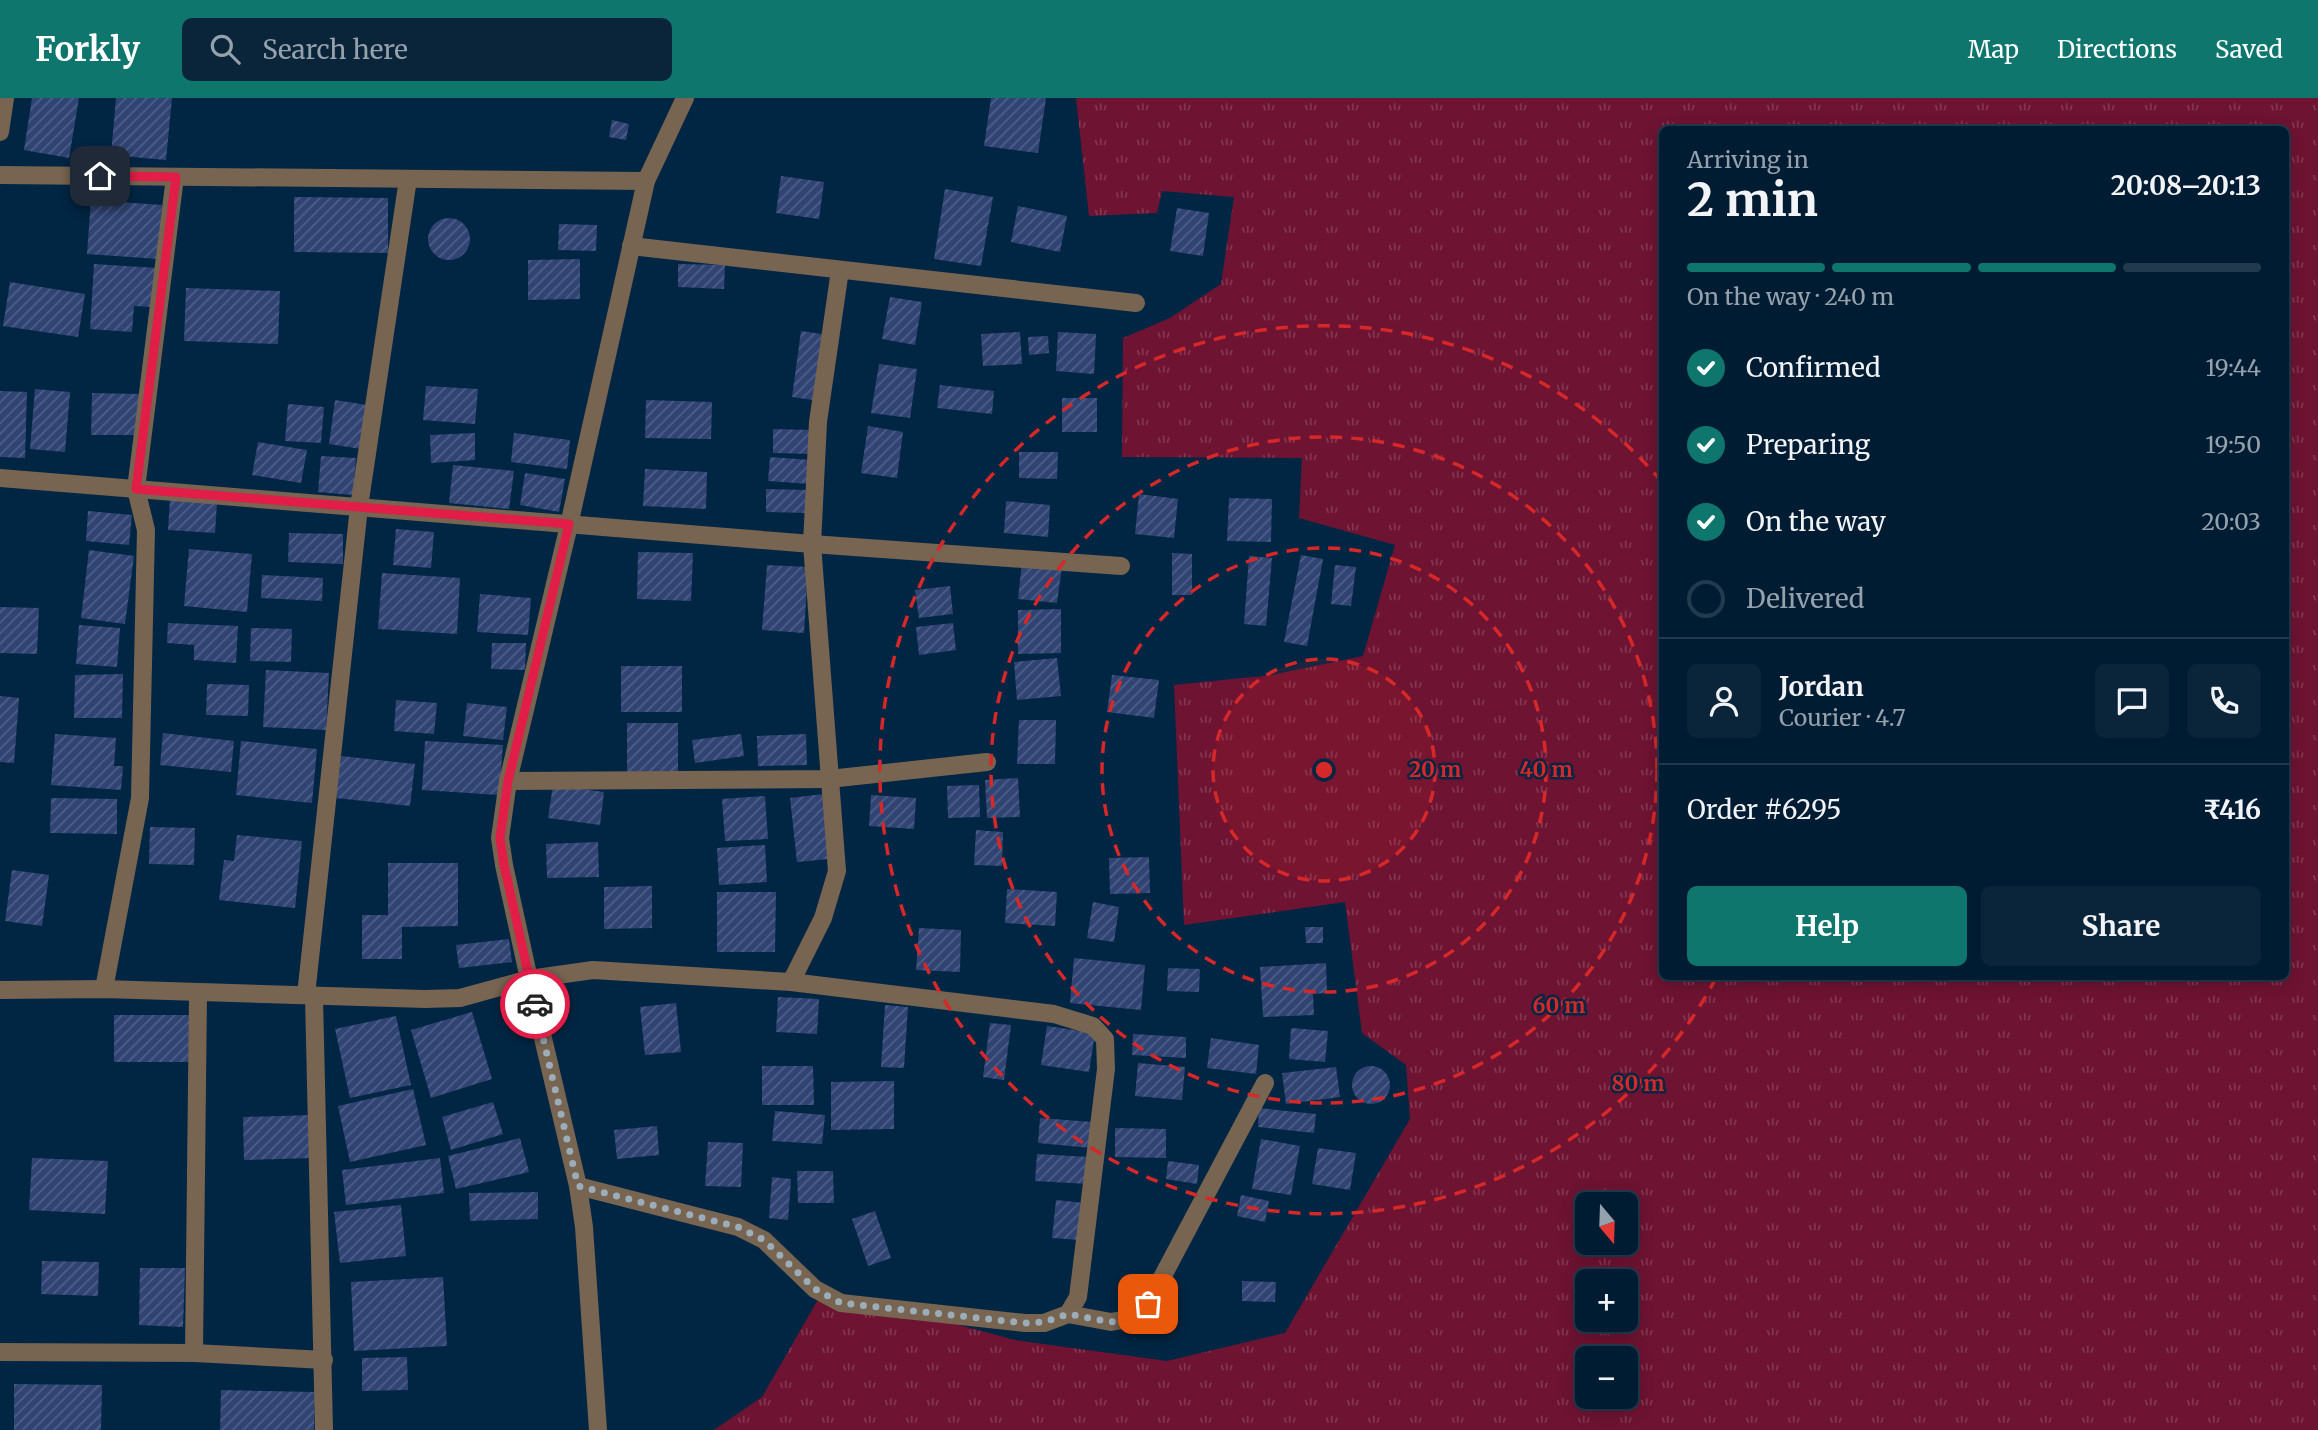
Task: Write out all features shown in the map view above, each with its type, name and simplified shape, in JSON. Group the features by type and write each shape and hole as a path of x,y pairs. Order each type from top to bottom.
{"street":[{"path":"0,132 5,98"},
{"path":"598,1430 584,1227 578,1186 529,979 500,838 508,781 646,181 685,98"},
{"path":"0,174 646,181"},
{"path":"103,989 140,798 146,530 136,489 176,177"},
{"path":"324,1430 324,1360 310,996 359,507 408,179"},
{"path":"631,246 1136,303"},
{"path":"791,982 823,918 837,871 812,544 818,422 840,270"},
{"path":"0,478 812,544 1121,566"},
{"path":"508,781 829,779 987,762"},
{"path":"0,990 103,989 198,994 460,998 529,979 593,970 791,982 1054,1014 1093,1026 1105,1039 1106,1069 1081,1280 1078,1297 1068,1314"},
{"path":"194,1353 198,994"},
{"path":"578,1186 738,1227 764,1240 815,1289 841,1303 1025,1323 1044,1322 1068,1314 1111,1322 1133,1318 1148,1304 1265,1083"},
{"path":"0,1352 194,1353 324,1360"}],"green space":[{"path":"1076,98 2318,98 2318,1430 714,1430 762,1397 824,1289 1015,1340 1167,1361 1285,1333 1410,1119 1406,1065 1362,1033 1345,902 1184,925 1174,685 1272,675 1363,656 1395,545 1299,518 1302,458 1122,457 1123,338 1170,318 1221,284 1234,197 1162,191 1157,213 1089,216"}],"building":[{"path":"32,98 79,98 69,158 24,150"},
{"path":"116,98 172,98 166,160 111,155"},
{"path":"991,98 1046,98 1038,153 984,146"},
{"path":"612,120 629,124 626,140 609,137"},
{"path":"781,176 824,182 819,219 776,213"},
{"path":"945,189 993,197 981,266 934,259"},
{"path":"294,197 388,198 388,253 294,252"},
{"path":"91,200 162,205 158,259 87,254"},
{"path":"1018,206 1067,216 1060,252 1011,242"},
{"path":"1177,208 1209,213 1203,256 1170,251"},
{"path":"449,218 464,224 470,239 464,254 449,260 434,254 428,239 434,224"},
{"path":"559,224 597,225 596,251 558,250"},
{"path":"580,259 580,299 528,300 528,260"},
{"path":"94,264 157,268 154,307 134,306 132,332 90,329"},
{"path":"678,264 725,265 724,289 678,287"},
{"path":"10,282 85,294 78,337 3,326"},
{"path":"186,288 280,291 278,344 184,341"},
{"path":"890,297 922,302 915,345 882,339"},
{"path":"801,331 822,334 813,400 792,397"},
{"path":"1020,332 1022,364 983,366 981,334"},
{"path":"1058,332 1096,334 1094,374 1056,371"},
{"path":"1048,336 1049,353 1029,355 1028,337"},
{"path":"879,364 917,369 910,418 871,413"},
{"path":"940,385 994,391 992,414 937,408"},
{"path":"426,386 478,389 475,424 423,420"},
{"path":"35,389 70,392 65,452 30,449"},
{"path":"0,391 27,392 25,458 0,457"},
{"path":"92,393 139,394 138,435 91,435"},
{"path":"1062,398 1097,398 1097,432 1062,432"},
{"path":"335,400 367,405 361,449 329,444"},
{"path":"646,400 712,402 711,439 645,438"},
{"path":"288,404 324,407 321,443 285,441"},
{"path":"868,426 903,432 897,478 861,473"},
{"path":"773,429 812,430 811,454 773,453"},
{"path":"475,433 475,460 431,463 430,435"},
{"path":"514,433 570,440 567,469 511,462"},
{"path":"258,442 307,450 301,483 252,475"},
{"path":"1019,452 1058,452 1057,479 1019,478"},
{"path":"321,456 356,458 353,495 318,492"},
{"path":"770,457 811,460 810,484 768,481"},
{"path":"453,465 514,471 509,509 449,503"},
{"path":"645,469 707,472 706,509 643,506"},
{"path":"525,473 565,479 559,512 520,505"},
{"path":"766,489 808,490 808,513 766,512"},
{"path":"1139,494 1178,499 1174,538 1135,534"},
{"path":"1229,498 1272,499 1271,542 1227,541"},
{"path":"170,499 217,502 215,533 168,530"},
{"path":"1006,501 1050,505 1048,537 1004,533"},
{"path":"88,511 132,515 129,545 86,541"},
{"path":"396,529 434,532 431,568 393,565"},
{"path":"289,533 343,534 343,564 288,562"},
{"path":"189,549 252,554 247,612 184,606"},
{"path":"89,550 134,556 125,624 81,618"},
{"path":"638,552 693,553 691,601 637,599"},
{"path":"1172,553 1192,554 1192,595 1172,595"},
{"path":"1301,555 1323,559 1307,646 1284,642"},
{"path":"1249,556 1272,558 1266,626 1244,624"},
{"path":"1022,562 1062,567 1057,603 1018,599"},
{"path":"767,565 808,567 804,633 762,630"},
{"path":"1335,565 1356,567 1351,606 1331,604"},
{"path":"382,573 460,578 457,634 378,629"},
{"path":"262,575 323,578 322,601 261,598"},
{"path":"950,586 953,614 919,618 915,590"},
{"path":"480,594 531,598 528,635 477,632"},
{"path":"0,607 39,608 37,654 0,653"},
{"path":"1061,609 1061,653 1018,654 1018,610"},
{"path":"168,623 238,626 236,663 194,660 194,645 167,643"},
{"path":"953,623 956,650 919,655 916,627"},
{"path":"79,625 120,628 117,667 76,664"},
{"path":"251,628 292,629 291,662 250,661"},
{"path":"492,643 526,643 525,670 491,669"},
{"path":"1057,658 1061,696 1017,700 1014,662"},
{"path":"621,666 682,666 682,712 621,712"},
{"path":"266,670 329,673 326,730 263,727"},
{"path":"123,674 122,718 74,718 75,675"},
{"path":"1112,675 1159,680 1154,718 1107,712"},
{"path":"207,684 249,685 248,716 206,715"},
{"path":"0,696 19,698 14,763 0,762"},
{"path":"396,700 437,703 434,734 394,731"},
{"path":"467,703 507,707 503,740 463,736"},
{"path":"1019,720 1056,720 1055,764 1017,764"},
{"path":"627,723 678,723 678,773 627,773"},
{"path":"163,733 234,741 231,772 160,765"},
{"path":"55,734 116,738 114,766 123,766 121,790 51,785"},
{"path":"741,734 744,756 695,763 692,740"},
{"path":"806,734 807,765 758,766 757,736"},
{"path":"241,741 317,749 312,803 236,795"},
{"path":"425,741 503,745 499,795 422,790"},
{"path":"341,756 415,764 410,806 336,798"},
{"path":"1018,778 1020,817 987,818 985,780"},
{"path":"553,785 604,792 600,825 548,818"},
{"path":"979,785 980,817 948,818 947,786"},
{"path":"823,794 829,859 797,862 790,798"},
{"path":"871,795 916,798 914,829 869,826"},
{"path":"765,796 768,839 725,841 722,799"},
{"path":"51,798 117,799 117,834 50,833"},
{"path":"150,827 195,828 194,865 149,864"},
{"path":"976,830 1003,832 1002,866 974,865"},
{"path":"237,835 302,841 295,908 219,900 224,860 234,861"},
{"path":"598,842 599,877 547,878 546,844"},
{"path":"765,845 767,882 719,885 717,848"},
{"path":"1149,857 1150,893 1110,894 1109,858"},
{"path":"388,863 458,863 458,926 402,927 402,959 362,959 362,915 388,915"},
{"path":"12,870 49,875 42,926 5,921"},
{"path":"652,886 652,928 604,929 604,887"},
{"path":"1007,889 1057,892 1055,926 1005,923"},
{"path":"717,892 776,892 775,952 717,952"},
{"path":"1093,902 1119,907 1114,942 1087,938"},
{"path":"1305,927 1323,927 1323,943 1306,943"},
{"path":"919,928 961,930 960,972 916,970"},
{"path":"509,939 512,962 459,968 456,945"},
{"path":"1074,958 1145,965 1141,1010 1070,1003"},
{"path":"1326,963 1327,993 1313,994 1314,1015 1263,1017 1260,967"},
{"path":"1168,968 1200,969 1199,992 1167,991"},
{"path":"778,997 819,999 817,1034 776,1032"},
{"path":"676,1003 681,1052 645,1055 640,1007"},
{"path":"885,1005 908,1007 904,1068 881,1067"},
{"path":"472,1012 492,1079 431,1098 411,1030"},
{"path":"114,1015 189,1015 189,1062 114,1062"},
{"path":"396,1016 411,1085 350,1098 335,1029"},
{"path":"990,1023 1011,1025 1004,1080 983,1077"},
{"path":"1047,1026 1095,1033 1089,1072 1041,1065"},
{"path":"1291,1028 1328,1031 1325,1062 1289,1059"},
{"path":"1133,1034 1186,1037 1186,1058 1132,1055"},
{"path":"1211,1038 1259,1045 1256,1074 1207,1068"},
{"path":"1138,1063 1185,1067 1182,1100 1135,1096"},
{"path":"762,1066 813,1066 814,1105 762,1105"},
{"path":"1371,1066 1384,1072 1390,1085 1384,1098 1371,1104 1358,1098 1352,1085 1358,1072"},
{"path":"1336,1067 1340,1097 1286,1104 1282,1073"},
{"path":"894,1081 894,1129 831,1130 831,1082"},
{"path":"413,1089 426,1145 350,1162 338,1106"},
{"path":"493,1102 503,1134 451,1150 442,1117"},
{"path":"1259,1108 1316,1114 1314,1133 1258,1127"},
{"path":"775,1111 825,1115 822,1144 772,1141"},
{"path":"312,1115 313,1158 244,1160 243,1117"},
{"path":"1040,1118 1093,1122 1091,1148 1038,1143"},
{"path":"657,1126 659,1155 617,1159 614,1130"},
{"path":"1115,1128 1166,1129 1166,1158 1115,1157"},
{"path":"520,1138 529,1172 456,1189 448,1156"},
{"path":"1261,1139 1300,1146 1291,1195 1252,1189"},
{"path":"708,1142 743,1143 741,1187 705,1186"},
{"path":"1318,1148 1356,1153 1350,1190 1312,1184"},
{"path":"1037,1154 1090,1157 1089,1184 1035,1181"},
{"path":"32,1158 108,1161 105,1214 29,1210"},
{"path":"440,1158 444,1193 346,1205 342,1170"},
{"path":"1168,1161 1199,1165 1197,1184 1166,1179"},
{"path":"797,1171 833,1171 834,1203 798,1203"},
{"path":"772,1177 791,1179 788,1220 769,1218"},
{"path":"538,1192 538,1219 470,1221 469,1193"},
{"path":"1241,1195 1269,1201 1265,1222 1237,1216"},
{"path":"1056,1200 1085,1203 1081,1240 1052,1238"},
{"path":"401,1205 406,1256 340,1263 334,1212"},
{"path":"875,1211 891,1258 868,1266 852,1219"},
{"path":"42,1261 99,1262 98,1296 41,1294"},
{"path":"140,1268 185,1268 183,1327 139,1325"},
{"path":"443,1277 447,1346 354,1351 351,1282"},
{"path":"1242,1281 1276,1282 1275,1302 1242,1301"},
{"path":"407,1357 408,1390 362,1391 362,1358"},
{"path":"14,1384 102,1385 101,1430 14,1430"},
{"path":"221,1390 315,1392 314,1430 220,1430"}],"way so far":[{"path":"535,1004 578,1186 738,1227 764,1240 815,1289 841,1303 1025,1323 1044,1322 1068,1314 1111,1322 1133,1318 1148,1304"}],"route":[{"path":"100,176 176,177 136,489 569,524 508,781 500,838 535,1004"}]}
